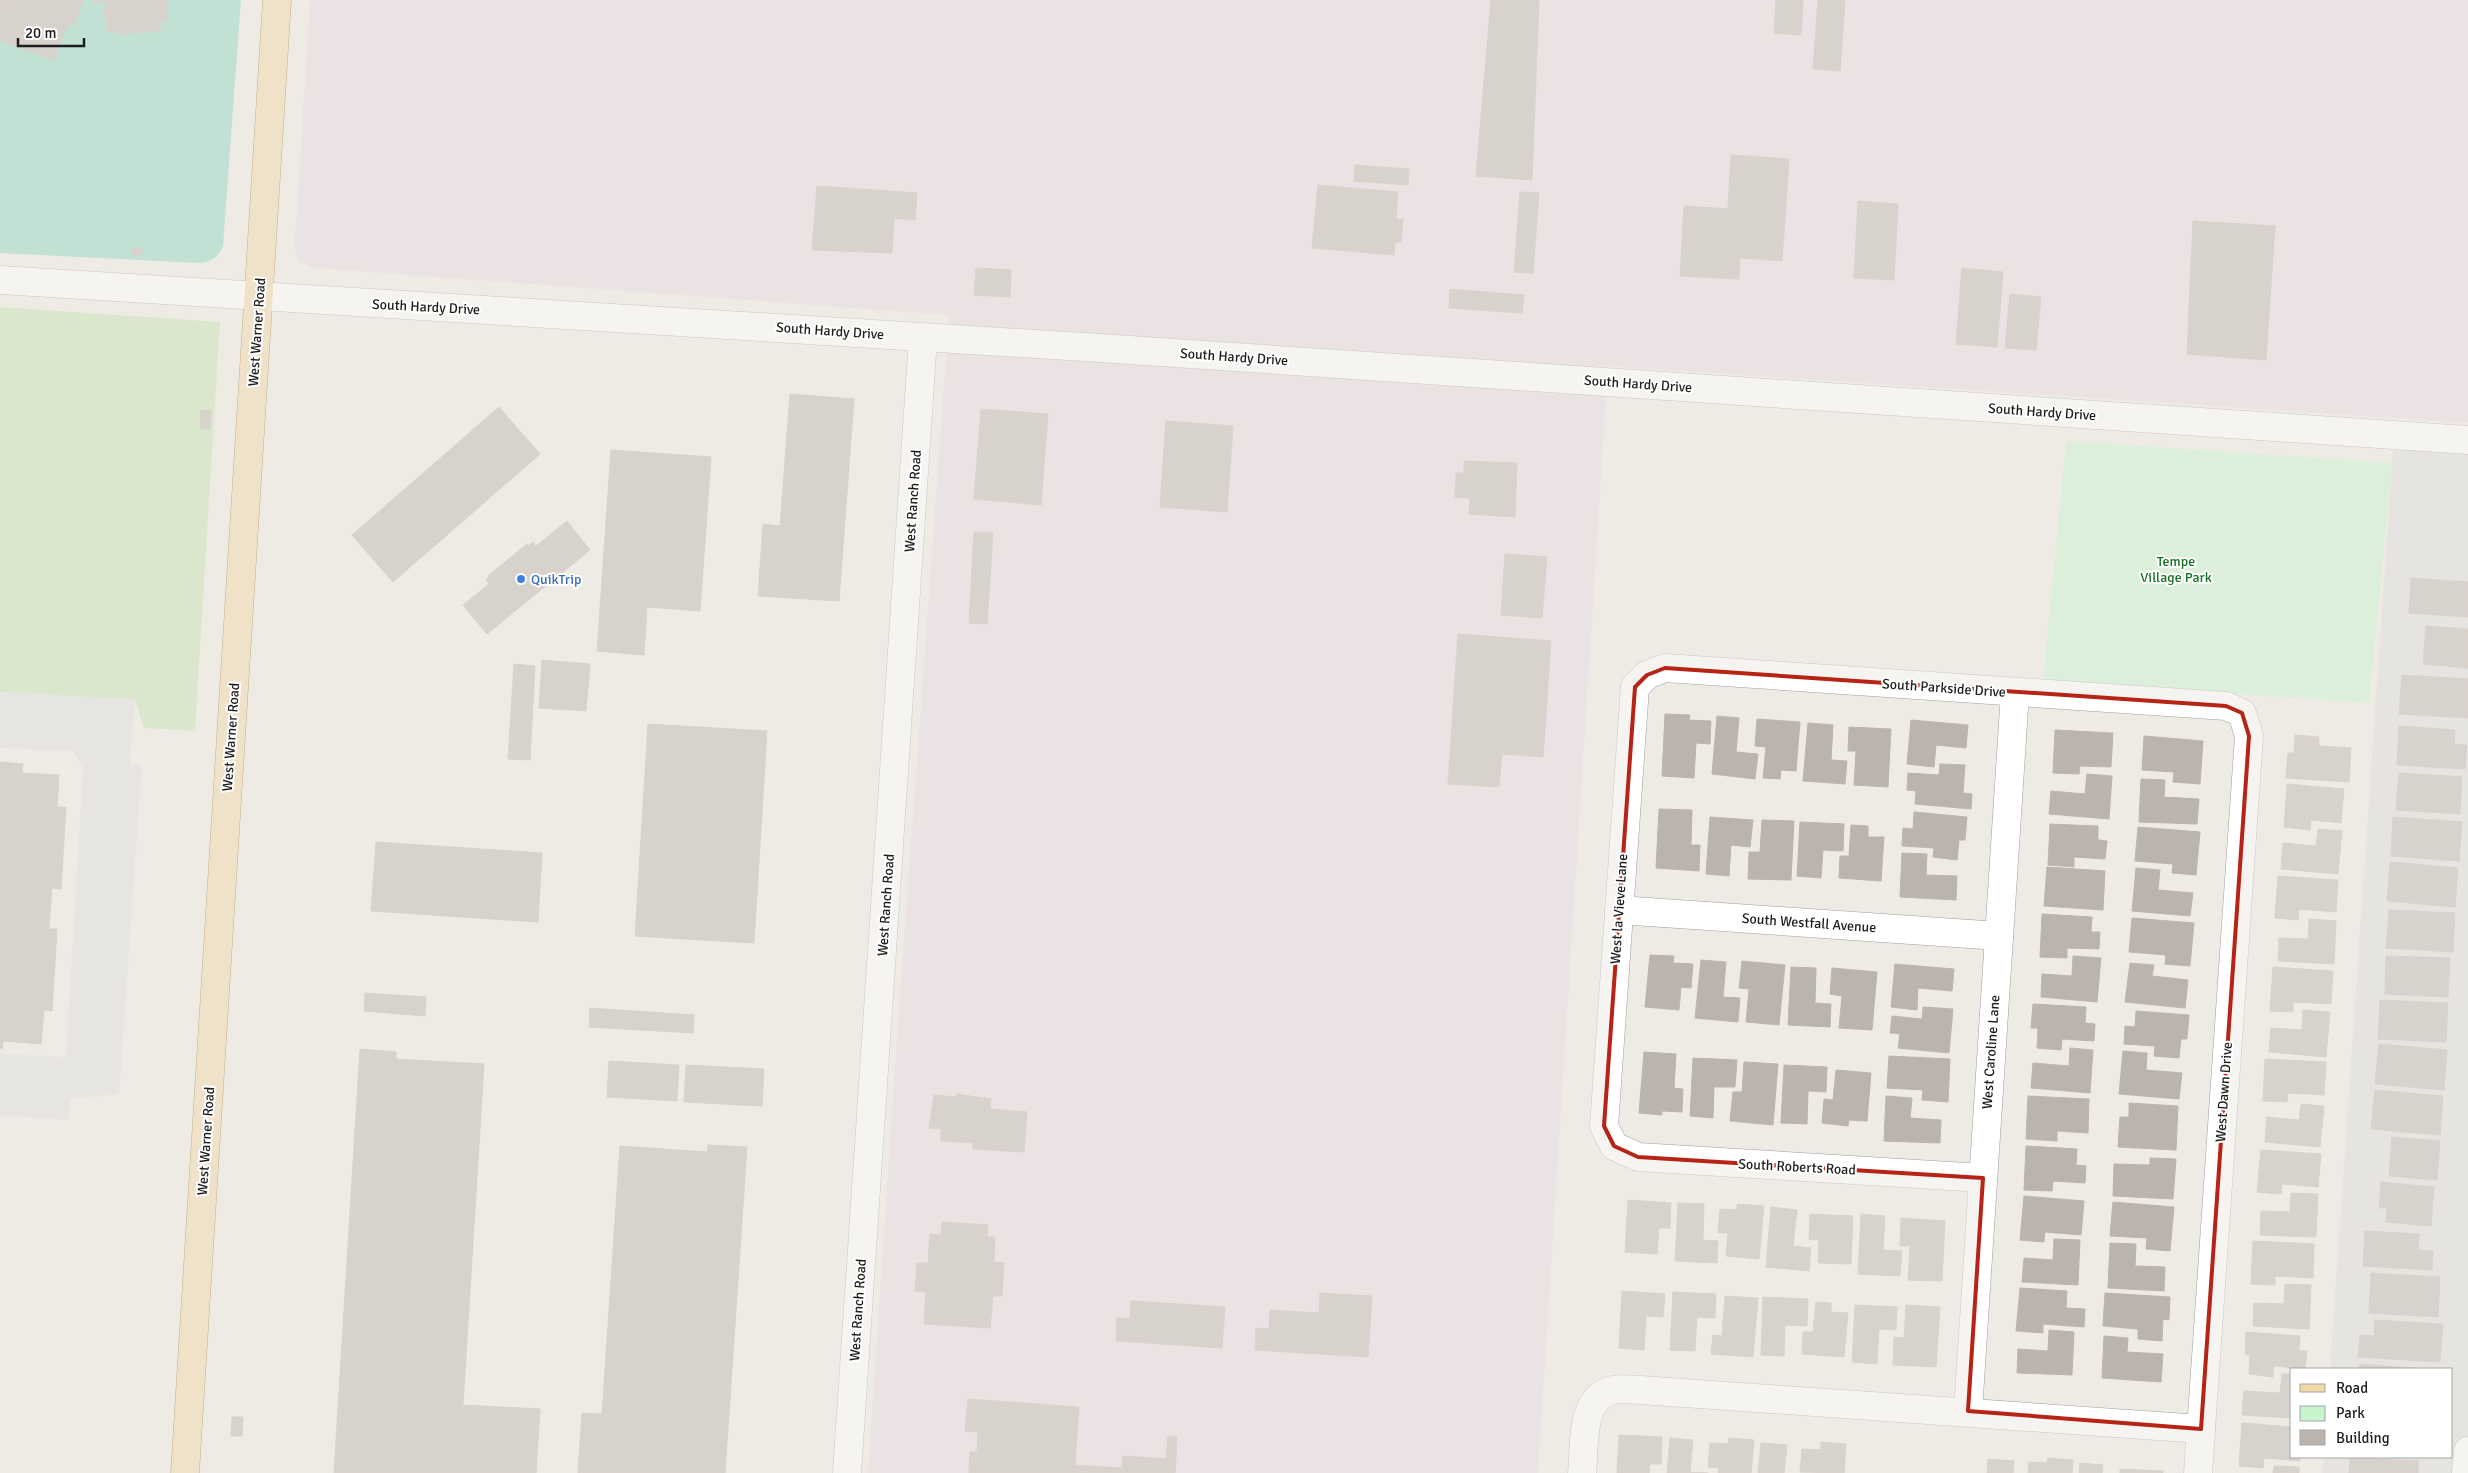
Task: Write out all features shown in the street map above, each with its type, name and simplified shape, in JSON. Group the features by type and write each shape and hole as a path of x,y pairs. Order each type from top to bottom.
{"main road":[{"name":"West Warner Road","path":"185,1473 277,0"}],"street":[{"name":"South Hardy Drive","path":"0,280 1110,348 2468,440"},
{"name":"West Ranch Road","path":"847,1473 923,338"},
{"name":"South Parkside Drive","path":"1647,675 1666,668 2226,706 2242,713"},
{"name":"West la Vieve Lane","path":"1614,1146 1604,1126 1619,910 1635,688 1647,675"},
{"name":"West Caroline Lane","path":"1968,1411 2015,693"},
{"name":"West Dawn Drive","path":"2198,1473 2249,736 2242,713"},
{"name":"South Westfall Avenue","path":"1619,910 1999,936"},
{"name":"South Roberts Road","path":"1614,1146 1638,1157 1983,1178"},
{"path":"1582,1473 1587,1417 1598,1398 1613,1390 1641,1390 1968,1411 2201,1429"},
{"path":"2466,1473 2468,1451"}],"highlighted area":[{"path":"1665,668 2226,706 2242,713 2249,736 2201,1429 1968,1411 1983,1178 1638,1157 1614,1146 1604,1126 1635,687 1647,675"}],"shaded area":[{"path":"310,0 2468,0 2468,423 1608,366 1538,1473 868,1473 896,1051 949,315 314,268 299,262 295,251 295,241"},
{"path":"2394,435 2468,441 2468,1473 2323,1473 2324,1458 2453,1458 2453,1368 2330,1368"},
{"path":"0,692 135,700 130,765 142,765 119,1094 70,1099 69,1120 0,1115 0,1054 66,1057 83,768 73,751 0,748"}],"green space":[{"path":"0,0 241,0 223,246 214,258 199,263 0,253"},
{"path":"0,307 220,322 195,731 144,728 135,700 0,692"},
{"name":"Tempe Village Park","path":"2066,441 2392,463 2369,703 2043,681"}],"building":[{"path":"0,0 83,0 73,27 69,22 53,60 0,40"},
{"path":"91,0 168,0 167,21 162,20 160,31 120,34 106,30 108,19 104,18 106,2 93,2"},
{"path":"1491,0 1539,0 1532,180 1476,176"},
{"path":"1776,0 1803,0 1801,35 1774,33"},
{"path":"1818,0 1845,0 1840,71 1813,69"},
{"path":"1731,155 1789,159 1782,261 1740,258 1739,279 1680,276 1684,206 1728,209"},
{"path":"1355,165 1409,169 1408,185 1354,181"},
{"path":"1318,185 1398,192 1396,219 1403,219 1401,242 1395,242 1394,255 1312,248"},
{"path":"817,186 917,193 915,220 894,218 892,253 812,250"},
{"path":"1520,192 1539,193 1533,273 1514,272"},
{"path":"1858,201 1898,204 1894,280 1854,278"},
{"path":"2193,221 2275,226 2266,360 2187,354"},
{"path":"132,248 142,248 142,255 131,254"},
{"path":"976,268 1011,270 1010,297 974,295"},
{"path":"1962,268 2003,272 1997,347 1956,344"},
{"path":"1450,289 1524,295 1522,313 1449,308"},
{"path":"2010,294 2041,297 2036,350 2005,348"},
{"path":"790,394 854,399 839,601 758,596 763,524 780,526"},
{"path":"499,407 540,454 393,582 352,535"},
{"path":"981,409 1048,414 1041,505 974,499"},
{"path":"201,410 211,411 210,429 200,429"},
{"path":"1166,421 1233,426 1227,512 1160,507"},
{"path":"611,450 711,457 700,611 647,607 644,655 597,651"},
{"path":"1464,461 1517,463 1515,517 1469,514 1470,498 1455,497 1456,473 1464,473"},
{"name":"QuikTrip","path":"567,521 590,550 487,634 463,605 489,584 486,580 490,577 488,576 527,544 528,546 533,542 536,546"},
{"path":"974,532 993,533 987,624 969,623"},
{"path":"1505,554 1547,557 1542,618 1501,615"},
{"path":"2411,578 2468,582 2468,617 2409,613"},
{"path":"2426,626 2468,629 2468,668 2423,664"},
{"path":"1458,634 1551,641 1543,757 1502,754 1499,787 1448,784"},
{"path":"542,660 590,664 586,711 539,708"},
{"path":"514,664 535,666 530,760 508,759"},
{"path":"2402,675 2468,679 2468,718 2399,714"},
{"path":"1665,714 1690,715 1689,720 1711,721 1710,744 1696,743 1694,778 1662,776"},
{"path":"1717,716 1739,718 1736,752 1758,754 1755,779 1712,774"},
{"path":"1757,719 1800,722 1796,771 1781,770 1780,779 1763,778 1766,747 1755,746"},
{"path":"1911,720 1968,725 1966,748 1936,745 1934,767 1907,764"},
{"path":"1808,723 1833,725 1831,760 1847,761 1845,784 1803,781"},
{"path":"648,724 767,731 754,943 635,936"},
{"path":"2399,726 2455,730 2454,744 2467,745 2465,769 2397,765"},
{"path":"1849,727 1891,729 1888,787 1854,785 1856,751 1848,751"},
{"path":"2055,730 2113,733 2111,767 2080,766 2079,774 2053,773"},
{"path":"2295,735 2319,737 2319,746 2351,748 2349,782 2286,778 2288,753 2294,753"},
{"path":"2144,736 2203,741 2200,784 2173,782 2174,772 2142,770"},
{"path":"0,762 23,764 22,773 59,775 57,807 66,807 61,889 52,888 49,929 57,929 52,1011 44,1010 41,1044 3,1041 2,1049 0,1048"},
{"path":"1940,764 1965,765 1963,793 1972,794 1971,809 1915,804 1916,791 1907,790 1908,773 1939,775"},
{"path":"2399,773 2462,777 2460,814 2396,810"},
{"path":"2087,774 2112,776 2109,819 2049,814 2051,791 2085,794"},
{"path":"2141,779 2165,780 2164,797 2199,799 2197,824 2139,822"},
{"path":"2287,784 2344,789 2341,823 2311,820 2310,830 2284,827"},
{"path":"1659,809 1692,810 1691,845 1700,845 1699,871 1656,868"},
{"path":"1914,812 1967,817 1965,840 1959,840 1957,860 1933,857 1934,848 1902,846 1903,828 1913,829"},
{"path":"1710,817 1753,820 1750,847 1731,845 1729,876 1706,874"},
{"path":"2393,817 2462,822 2459,861 2391,856"},
{"path":"1762,820 1794,821 1791,880 1748,879 1749,852 1760,852"},
{"path":"1800,822 1844,824 1843,851 1823,850 1821,878 1797,876"},
{"path":"2050,824 2098,826 2098,840 2107,841 2105,859 2074,857 2074,867 2048,865"},
{"path":"1851,825 1868,826 1868,837 1884,837 1881,881 1839,878 1840,856 1849,856"},
{"path":"2138,827 2200,832 2196,875 2172,873 2173,864 2135,861"},
{"path":"2318,829 2342,831 2338,874 2281,869 2283,843 2316,846"},
{"path":"376,842 542,853 538,922 371,911"},
{"path":"1902,853 1927,854 1926,875 1957,876 1956,900 1900,897"},
{"path":"2390,862 2458,868 2455,907 2387,901"},
{"path":"2047,867 2105,871 2103,910 2044,906"},
{"path":"2136,868 2160,870 2158,890 2193,893 2190,916 2132,911"},
{"path":"2278,876 2338,880 2336,912 2299,909 2298,920 2275,918"},
{"path":"2389,910 2455,913 2453,952 2386,948"},
{"path":"2042,914 2092,917 2091,932 2100,932 2099,949 2067,948 2067,958 2040,957"},
{"path":"2132,918 2194,923 2190,966 2165,964 2166,955 2129,952"},
{"path":"2309,919 2336,921 2334,964 2278,961 2279,938 2308,939"},
{"path":"1650,955 1674,956 1673,963 1693,964 1691,988 1681,987 1679,1010 1645,1007"},
{"path":"2073,956 2101,958 2097,1002 2041,997 2042,974 2072,976"},
{"path":"2386,956 2450,958 2448,997 2385,994"},
{"path":"1701,960 1726,962 1723,997 1740,998 1738,1022 1695,1018"},
{"path":"1742,961 1785,965 1779,1025 1746,1022 1749,989 1739,988"},
{"path":"2130,963 2154,965 2152,976 2188,980 2185,1008 2125,1002"},
{"path":"1895,964 1954,969 1952,991 1918,988 1917,1010 1891,1007"},
{"path":"1791,967 1816,968 1815,1003 1831,1004 1830,1027 1788,1025"},
{"path":"2273,967 2333,971 2331,1004 2293,1002 2293,1012 2270,1011"},
{"path":"1832,968 1877,972 1872,1030 1839,1028 1842,996 1830,994"},
{"path":"365,993 426,997 425,1016 364,1011"},
{"path":"2380,1000 2448,1003 2446,1042 2378,1039"},
{"path":"2033,1004 2086,1007 2085,1023 2095,1024 2094,1041 2062,1039 2061,1050 2037,1048 2038,1028 2031,1028"},
{"path":"1923,1007 1953,1009 1949,1053 1898,1048 1900,1034 1890,1033 1892,1016 1922,1019"},
{"path":"590,1008 694,1015 693,1033 589,1027"},
{"path":"2303,1010 2330,1012 2326,1057 2269,1052 2271,1028 2302,1030"},
{"path":"2136,1011 2189,1015 2187,1039 2181,1039 2179,1058 2154,1056 2155,1046 2124,1044 2125,1026 2135,1027"},
{"path":"2379,1044 2447,1050 2444,1090 2375,1084"},
{"path":"2070,1048 2093,1050 2090,1093 2031,1088 2033,1063 2069,1066"},
{"path":"360,1049 396,1052 396,1059 484,1064 463,1405 540,1409 536,1473 334,1473"},
{"path":"2123,1051 2147,1053 2146,1070 2182,1073 2179,1099 2119,1094"},
{"path":"1644,1052 1676,1054 1674,1088 1683,1089 1682,1112 1662,1111 1662,1115 1639,1113"},
{"path":"1889,1056 1950,1059 1948,1102 1922,1100 1923,1090 1887,1088"},
{"path":"1693,1058 1737,1060 1735,1087 1714,1087 1713,1118 1690,1116"},
{"path":"2265,1059 2326,1062 2324,1095 2288,1093 2287,1102 2263,1101"},
{"path":"609,1061 679,1065 677,1101 607,1097"},
{"path":"1744,1062 1778,1064 1773,1125 1730,1121 1733,1092 1742,1092"},
{"path":"686,1065 764,1069 762,1106 684,1102"},
{"path":"1784,1065 1827,1067 1826,1092 1808,1091 1807,1124 1781,1123"},
{"path":"1836,1070 1871,1073 1867,1121 1849,1120 1848,1126 1822,1123 1824,1099 1833,1100"},
{"path":"2375,1090 2443,1096 2440,1135 2371,1129"},
{"path":"956,1094 991,1099 990,1109 1027,1112 1024,1152 973,1149 973,1143 941,1141 941,1129 929,1128 934,1095 956,1097"},
{"path":"1886,1096 1912,1098 1910,1118 1941,1120 1940,1143 1884,1141"},
{"path":"2028,1096 2089,1099 2088,1133 2057,1131 2057,1141 2026,1139"},
{"path":"2129,1103 2178,1106 2176,1150 2118,1147 2120,1117 2129,1117"},
{"path":"2301,1104 2324,1106 2320,1147 2265,1142 2267,1117 2299,1120"},
{"path":"2392,1137 2440,1141 2437,1180 2389,1176"},
{"path":"708,1145 747,1147 725,1473 578,1473 582,1413 602,1414 620,1146 707,1152"},
{"path":"2026,1146 2077,1149 2076,1165 2086,1166 2085,1183 2053,1181 2052,1191 2024,1190"},
{"path":"2261,1150 2321,1154 2318,1187 2282,1184 2281,1194 2257,1192"},
{"path":"2150,1158 2176,1159 2173,1199 2113,1196 2114,1164 2150,1165"},
{"path":"2381,1182 2434,1187 2431,1226 2386,1222 2387,1208 2379,1208"},
{"path":"2291,1193 2318,1194 2316,1237 2260,1235 2261,1211 2290,1212"},
{"path":"2024,1196 2084,1201 2081,1235 2045,1232 2044,1242 2020,1240"},
{"path":"1628,1200 1671,1203 1670,1228 1659,1228 1657,1254 1625,1252"},
{"path":"2113,1202 2174,1207 2170,1251 2146,1249 2147,1238 2110,1236"},
{"path":"1678,1203 1704,1204 1703,1240 1718,1241 1717,1263 1675,1261"},
{"path":"1737,1204 1764,1206 1759,1259 1726,1256 1728,1233 1718,1233 1720,1209 1737,1210"},
{"path":"1771,1207 1797,1210 1793,1246 1811,1248 1809,1271 1766,1267"},
{"path":"1810,1214 1853,1216 1851,1264 1818,1263 1819,1240 1809,1239"},
{"path":"1861,1214 1885,1216 1883,1250 1902,1251 1900,1276 1858,1274"},
{"path":"1901,1218 1945,1221 1942,1281 1908,1280 1910,1246 1900,1246"},
{"path":"942,1222 988,1225 987,1237 995,1237 994,1262 1004,1263 1002,1296 993,1296 990,1328 924,1324 926,1292 915,1291 917,1263 928,1263 930,1234 941,1235"},
{"path":"2365,1231 2419,1234 2418,1250 2433,1251 2432,1270 2363,1266"},
{"path":"2054,1239 2080,1240 2078,1285 2022,1282 2024,1258 2053,1260"},
{"path":"2253,1241 2314,1244 2313,1278 2275,1276 2275,1285 2251,1284"},
{"path":"2110,1243 2136,1244 2135,1266 2165,1267 2164,1291 2108,1288"},
{"path":"2371,1273 2440,1277 2438,1317 2369,1313"},
{"path":"2285,1284 2311,1285 2309,1329 2253,1326 2254,1303 2284,1304"},
{"path":"2020,1288 2067,1291 2066,1308 2085,1309 2084,1327 2043,1324 2043,1333 2016,1331"},
{"path":"1622,1291 1665,1294 1663,1317 1646,1316 1644,1350 1619,1348"},
{"path":"1673,1292 1716,1294 1715,1318 1697,1317 1695,1351 1670,1350"},
{"path":"1320,1293 1372,1296 1368,1357 1255,1350 1256,1328 1269,1329 1270,1310 1319,1313"},
{"path":"2105,1293 2170,1297 2169,1320 2163,1319 2162,1341 2138,1339 2138,1329 2103,1326"},
{"path":"1725,1296 1758,1298 1753,1357 1711,1354 1713,1335 1722,1336"},
{"path":"1763,1297 1808,1299 1807,1326 1785,1325 1784,1356 1761,1355"},
{"path":"1131,1301 1225,1307 1222,1348 1116,1341 1117,1318 1130,1319"},
{"path":"1816,1302 1831,1303 1831,1312 1848,1313 1844,1357 1802,1354 1803,1332 1813,1332"},
{"path":"1855,1305 1897,1307 1896,1330 1879,1329 1877,1364 1852,1362"},
{"path":"1906,1305 1940,1307 1936,1367 1893,1365 1894,1337 1904,1338"},
{"path":"2375,1320 2443,1324 2440,1362 2358,1357 2360,1335 2374,1336"},
{"path":"2049,1330 2074,1332 2072,1375 2017,1373 2018,1349 2048,1351"},
{"path":"2246,1332 2300,1336 2299,1351 2307,1351 2305,1368 2274,1366 2273,1377 2249,1374 2250,1355 2245,1354"},
{"path":"2104,1336 2128,1338 2127,1352 2163,1354 2161,1382 2102,1378"},
{"path":"2360,1364 2410,1368 2359,1368"},
{"path":"2282,1374 2290,1374 2290,1418 2242,1415 2244,1391 2280,1393"},
{"path":"968,1399 1079,1407 1075,1465 1122,1468 1123,1456 1166,1459 1168,1436 1177,1437 1175,1473 969,1473 970,1452 977,1452 978,1432 965,1431"},
{"path":"232,1417 243,1417 242,1436 231,1436"},
{"path":"2242,1423 2290,1427 2290,1458 2300,1458 2300,1461 2264,1458 2263,1468 2239,1466"},
{"path":"1619,1435 1662,1437 1661,1464 1650,1464 1649,1473 1617,1473"},
{"path":"1670,1438 1693,1440 1690,1472 1708,1473 1667,1473"},
{"path":"1729,1438 1754,1440 1751,1473 1718,1473 1719,1468 1708,1467 1710,1443 1728,1444"},
{"path":"1821,1442 1846,1444 1844,1473 1800,1472 1802,1449 1821,1450"},
{"path":"1761,1443 1787,1445 1784,1473 1758,1473"},
{"path":"2048,1458 2073,1460 2072,1473 2028,1473 2029,1462 2047,1463"},
{"path":"2350,1458 2418,1461 2418,1473 2349,1473"},
{"path":"1988,1459 2014,1461 2013,1473 1987,1473"},
{"path":"2080,1463 2103,1465 2102,1473 2079,1473"},
{"path":"2274,1466 2299,1467 2299,1473 2273,1473"},
{"path":"2120,1469 2163,1471 2163,1473 2120,1473"}],"place":[{"name":"QuikTrip","path":"521,579"}]}
